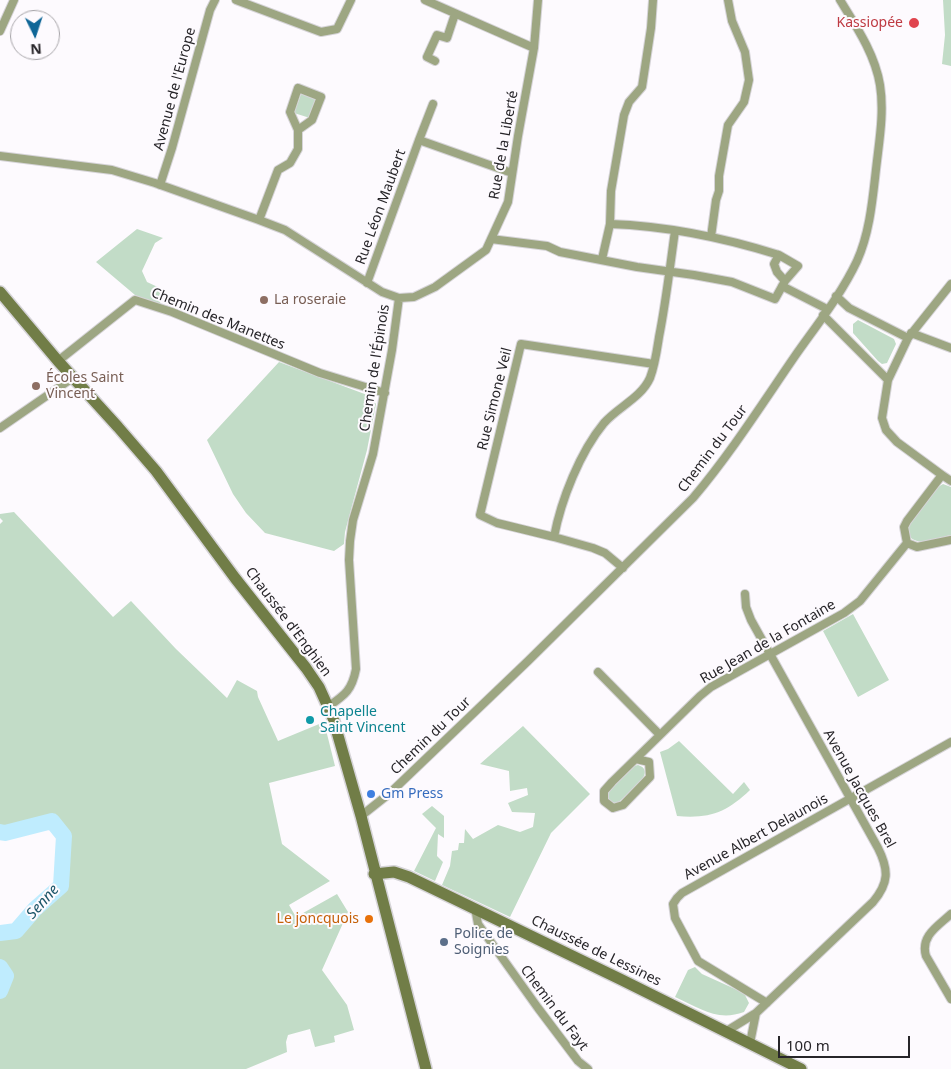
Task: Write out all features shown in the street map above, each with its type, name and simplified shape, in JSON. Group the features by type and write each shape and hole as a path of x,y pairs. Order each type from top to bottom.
{"main road":[{"name":"Chaussée d'Enghien","path":"0,292 58,361 156,471 235,578 306,668 329,706 361,816 374,874 426,1069"},
{"name":"Chaussée de Lessines","path":"374,874 394,872 409,877 802,1069"}],"street":[{"path":"0,31 14,0"},
{"name":"Avenue de l'Europe","path":"160,185 214,0"},
{"path":"236,0 321,32 337,29 351,0"},
{"path":"425,0 437,2 455,14 534,48"},
{"name":"Rue de la Liberté","path":"399,298 414,297 436,287 486,250 492,239 508,202 534,48 538,0"},
{"path":"602,259 610,224 613,173 617,166 624,115 629,102 642,87 651,28 653,0"},
{"path":"711,238 728,125 744,102 748,80 746,52 732,21 728,0"},
{"name":"Chemin du Tour","path":"361,816 396,787 693,498 740,438 836,296 857,260 864,238 875,180 882,117 880,85 873,58 840,0"},
{"path":"435,60 427,57 437,36 447,38 455,14"},
{"path":"258,220 278,170 290,163 298,149 298,130 290,112 298,88 321,97 312,120 298,130"},
{"name":"Rue Léon Maubert","path":"367,283 433,104"},
{"name":"Rue Léon Maubert","path":"419,140 512,173"},
{"name":"Chemin de l'Épinois","path":"0,156 112,170 160,185 285,230 382,292 399,298 392,350 373,454 354,520 350,541 349,560 356,669 354,683 348,691 329,706"},
{"path":"492,239 548,246 560,252 637,267 732,282 775,299 798,266 779,256 742,244 631,224 610,224"},
{"path":"622,568 606,553 554,537 558,517 584,453 605,423 642,391 650,379 675,231"},
{"path":"779,256 774,264 784,284 825,312 888,380"},
{"path":"951,284 910,335 888,380 882,418 886,430 898,442 951,481"},
{"path":"836,296 849,308 910,335 951,348"},
{"name":"Chemin des Manettes","path":"58,361 135,300 172,312 320,372 384,393"},
{"name":"Rue Simone Veil","path":"554,537 497,524 480,515 521,344 654,364"},
{"path":"0,428 74,377"},
{"path":"942,475 907,521 904,533 907,543 917,546 951,540"},
{"name":"Rue Jean de la Fontaine","path":"636,759 649,762 650,777 623,805 613,808 604,801 604,791 636,759 660,735 711,687 844,613 860,601 907,543"},
{"name":"Avenue Jacques Brel","path":"725,1032 756,1012 766,1003 873,902 886,882 883,858 751,620 746,607 745,594"},
{"path":"598,672 660,735"},
{"name":"Avenue Albert Delaunois","path":"766,1003 698,961 675,918 673,904 682,893 951,742"},
{"name":"Chemin du Fayt","path":"475,908 478,924 578,1061 588,1069"},
{"path":"951,914 926,938 924,950 951,999"},
{"path":"750,1043 756,1012"}],"green space":[{"path":"943,0 951,0 951,66 942,64 945,35"},
{"path":"301,94 317,100 310,118 294,113"},
{"path":"137,229 163,238 155,243 142,271 147,282 162,289 160,305 135,295 96,262"},
{"path":"858,320 894,339 896,344 887,363 882,364 878,361 853,333 853,324"},
{"path":"279,362 370,396 376,404 367,450 345,532 344,544 334,551 265,533 246,513 233,494 207,440"},
{"path":"943,484 951,487 951,535 923,542 912,539 908,535 908,527 938,487"},
{"path":"14,512 113,617 131,601 176,649 227,698 237,680 257,691 278,741 324,722 335,766 269,783 282,844 330,881 289,905 296,917 337,894 348,912 322,970 347,1005 354,1030 334,1036 335,1042 315,1047 310,1029 288,1035 286,1042 287,1052 246,1069 0,1069 0,933 16,930 35,909 61,886 64,836 52,821 5,833 0,832 0,524 3,521 0,518 0,514"},
{"path":"853,614 889,680 858,697 823,631"},
{"path":"523,726 590,794 551,833 510,917 442,885 450,866 452,851 458,850 459,843 464,843 465,829 473,839 498,825 520,832 533,827 535,813 512,812 508,803 528,795 527,788 510,791 509,771 480,764"},
{"path":"679,741 733,794 744,782 750,790 734,804 709,815 677,816 660,752"},
{"path":"638,765 644,768 645,773 639,784 619,802 609,801 608,790 634,766"},
{"path":"432,806 444,816 444,838 438,834 437,856 443,862 435,881 414,871 436,828 422,814"},
{"path":"695,967 702,974 744,993 749,1003 744,1012 734,1015 717,1015 675,997 688,970"}],"waterway":[{"name":"Senne","path":"0,832 5,833 52,821 64,836 61,886 35,909 16,931 0,933"},
{"name":"Senne","path":"0,967 6,976 0,991"}],"place":[{"name":"Kassiopée","path":"914,23"},
{"name":"La roseraie","path":"264,300"},
{"name":"Écoles Saint Vincent","path":"36,386"},
{"name":"Chapelle Saint Vincent","path":"310,720"},
{"name":"Gm Press","path":"371,794"},
{"name":"Le joncquois","path":"369,919"},
{"name":"Police de Soignies","path":"444,942"}]}
